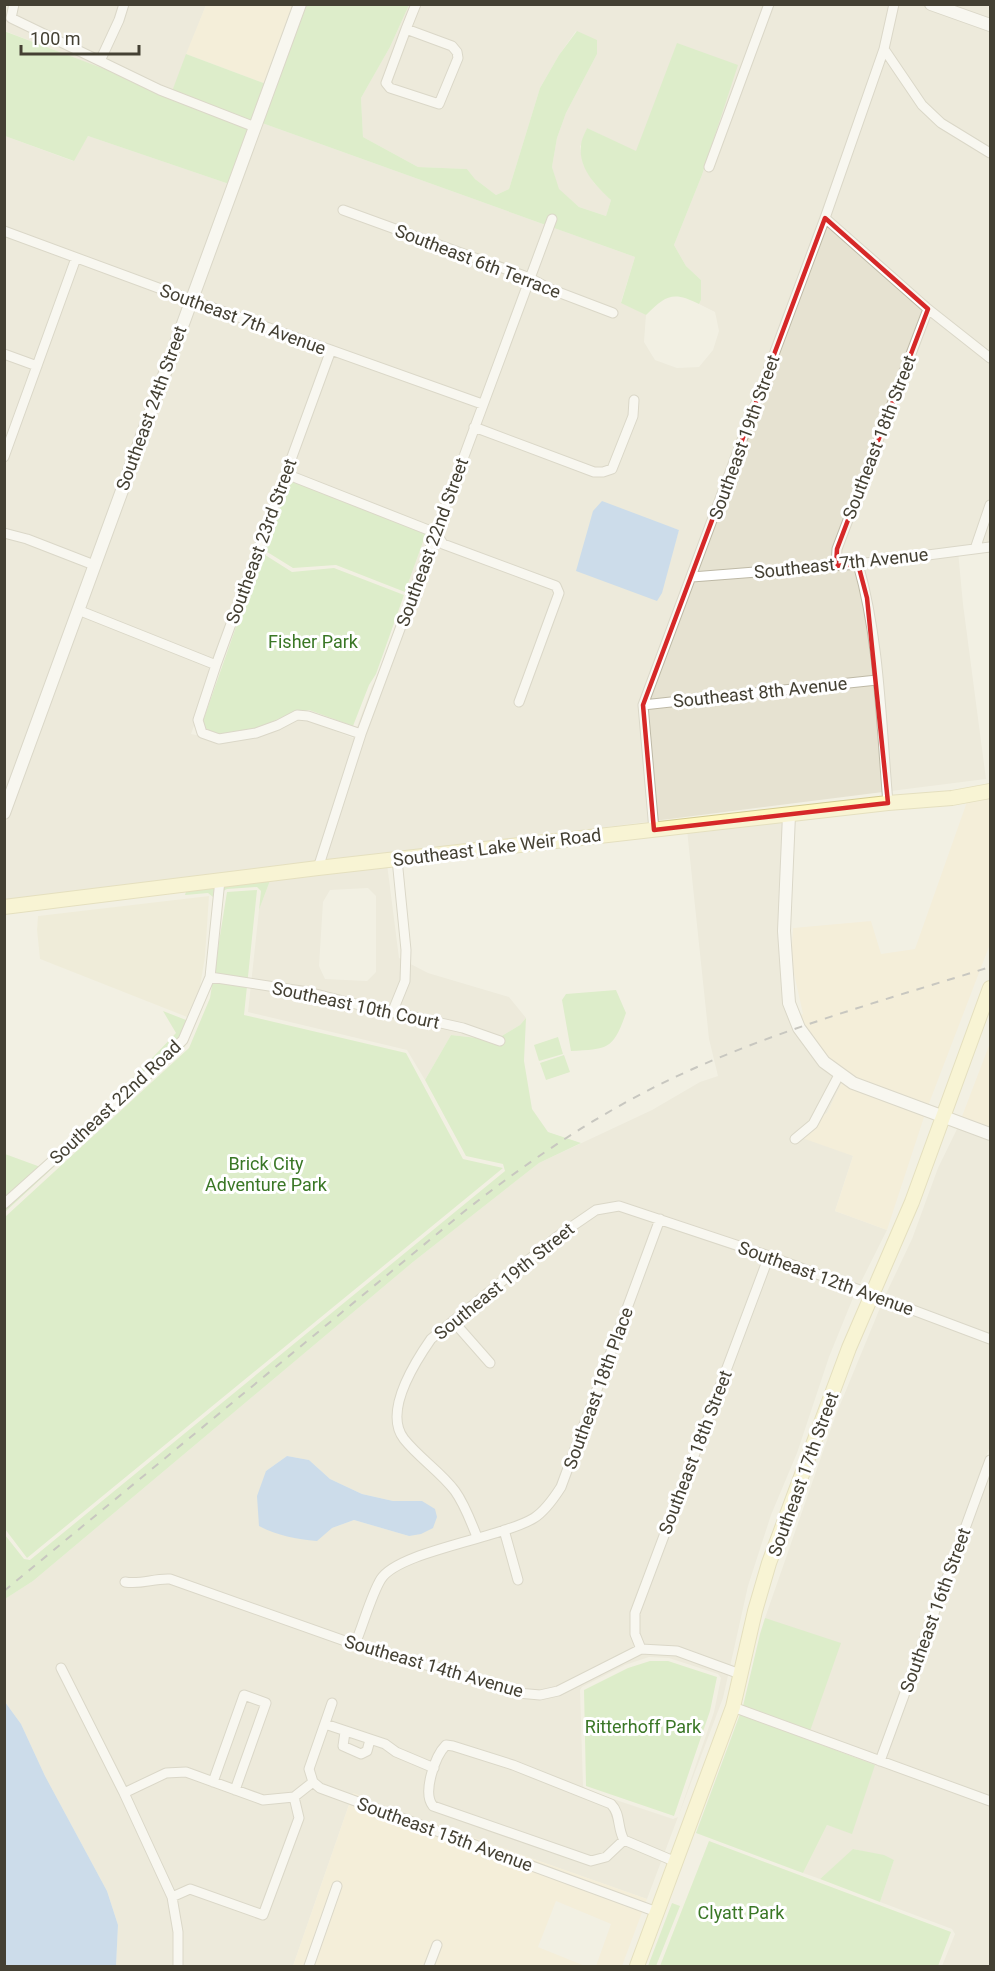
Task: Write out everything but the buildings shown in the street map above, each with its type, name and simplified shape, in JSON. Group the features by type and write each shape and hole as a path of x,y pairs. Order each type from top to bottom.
{"main road":[{"name":"Southeast Lake Weir Road","path":"4,907 318,868 888,803 952,798 990,791"},
{"name":"Southeast 17th Street","path":"637,1966 733,1707 754,1611 769,1563 870,1295 912,1202 990,988"}],"street":[{"path":"14,4 11,18 160,90 255,127"},
{"path":"100,61 124,4"},
{"name":"Southeast 24th Street","path":"4,813 300,4"},
{"path":"406,30 452,46 457,52 458,58 439,104 387,86 386,83 406,30 416,4"},
{"path":"709,167 769,4"},
{"name":"Southeast 19th Street","path":"654,830 643,705 825,218 884,49 894,4"},
{"path":"932,4 990,25"},
{"path":"884,49 922,105 940,123 990,153"},
{"name":"Southeast 6th Terrace","path":"343,210 530,278 550,290 613,313"},
{"path":"825,218 928,309 990,355"},
{"name":"Southeast 22nd Street","path":"318,868 361,734 552,219"},
{"name":"Southeast 7th Avenue","path":"4,231 482,404"},
{"path":"4,457 76,258"},
{"name":"Southeast 18th Street","path":"836,566 837,549 928,309"},
{"name":"Southeast 23rd Street","path":"331,350 198,720 202,733 219,739 256,733 297,715 309,716 361,734"},
{"path":"4,354 37,366"},
{"path":"474,428 594,472 603,472 612,469 633,416 634,399"},
{"path":"286,474 435,533 444,544 556,586 559,593 519,702"},
{"path":"975,549 990,505"},
{"path":"4,533 27,539 94,565"},
{"name":"Southeast 7th Avenue","path":"692,577 858,564 990,547"},
{"path":"858,564 867,598 888,803"},
{"path":"78,610 216,665"},
{"name":"Southeast 8th Avenue","path":"643,705 877,680"},
{"path":"789,815 784,931 789,1003 799,1028 824,1062 853,1083 990,1134"},
{"path":"393,1013 405,981 406,950 397,859"},
{"name":"Southeast 22nd Road","path":"4,1204 136,1086 183,1040 210,977 220,880"},
{"name":"Southeast 10th Court","path":"210,977 308,992 463,1028 500,1041"},
{"path":"795,1139 813,1124 840,1073"},
{"name":"Southeast 19th Street","path":"477,1537 467,1511 455,1491 403,1437 396,1420 398,1402 416,1359 431,1339 558,1236 596,1210 619,1206 660,1219"},
{"name":"Southeast 12th Avenue","path":"660,1219 769,1256 990,1339"},
{"name":"Southeast 18th Place","path":"355,1644 381,1578 396,1565 534,1518 561,1487 660,1219"},
{"name":"Southeast 18th Street","path":"641,1649 635,1634 635,1613 769,1256"},
{"path":"453,1321 490,1363"},
{"name":"Southeast 16th Street","path":"880,1761 990,1460"},
{"path":"504,1530 518,1580"},
{"name":"Southeast 14th Avenue","path":"125,1582 138,1584 157,1578 170,1579 393,1658 441,1668 518,1693 540,1695 558,1691 641,1649"},
{"path":"641,1649 677,1651 740,1674"},
{"path":"61,1668 124,1793 172,1897 178,1932 179,1966"},
{"path":"213,1782 244,1695 266,1703 235,1790"},
{"path":"124,1793 166,1773 186,1772 263,1800 294,1797 313,1782 309,1769 332,1703"},
{"path":"733,1707 990,1801"},
{"path":"325,1724 386,1744 396,1752 434,1768"},
{"path":"345,1732 343,1746 361,1754 367,1751 370,1740"},
{"path":"624,1840 606,1857 591,1861 434,1806 429,1802 428,1787 439,1752 446,1745 453,1746 611,1803 618,1810 620,1833 624,1840 676,1862"},
{"name":"Southeast 15th Avenue","path":"313,1782 320,1788 657,1912"},
{"path":"172,1897 190,1889 263,1916 299,1818 294,1797"},
{"path":"309,1966 337,1886"},
{"path":"429,1966 437,1945"}],"highlighted area":[{"path":"825,218 928,309 837,549 836,566 858,564 867,598 888,803 654,830 643,705"}],"shaded area":[{"path":"919,4 990,29 990,549 958,551 986,779 5,903 4,827 262,123 635,257 621,302 646,315 644,342 655,360 677,368 699,367 713,350 719,331 715,312 699,304 701,280 686,266 674,245 702,175 737,65 636,152 587,128 580,147 583,164 594,183 611,200 606,216 579,207 558,189 552,167 557,138 566,113 597,54 576,31 540,88 509,189 496,195 475,179 467,169 418,167 363,137 361,98 390,47 409,5","holes":["287,473 429,525 405,592 408,597 380,675 372,686 353,738 299,717 259,737 218,739 191,734","658,523 679,530 671,556"]},
{"path":"4,5 206,5 171,95 5,31"},
{"path":"206,5 295,5 266,84 186,54"},
{"path":"944,5 990,5 990,21"},
{"path":"5,136 73,161 88,136 229,184 5,800"},
{"path":"990,796 990,944 928,1106 855,1079 827,1059 806,1030 800,1015 803,1014 791,960 793,928 871,921 881,954 915,949 968,799"},
{"path":"784,820 785,1003 843,1080 827,1113 811,1122 853,1156 835,1211 887,1230 859,1286 657,1214 655,1221 855,1293 829,1357 797,1453 771,1515 748,1586 723,1698 647,1899 353,1793 293,1966 116,1966 118,1925 107,1891 45,1776 21,1724 5,1702 5,1599 33,1581 413,1262 539,1163 652,1110 700,1082 718,1076 709,1039 687,830","holes":["287,1456 309,1460 330,1479 362,1494 393,1501 422,1501 409,1536 354,1520 332,1528 266,1471","649,1657 669,1658 718,1674 721,1678 714,1712 678,1817 673,1819 586,1790 583,1786 580,1690 625,1665"]},
{"path":"387,864 399,958 428,973 509,997 526,1018 520,1025 495,1040 451,1035 425,1080 407,1050 248,1012 259,910 271,878","holes":["368,888 376,896 376,972 367,981 325,979 319,966 323,902 330,890"]},
{"path":"209,896 205,957 200,987 187,1017 40,959 38,916"},
{"path":"990,1043 990,1130 961,1119"},
{"path":"843,1080 925,1114 887,1230 835,1211 853,1156 802,1138 811,1122 827,1113"},
{"path":"958,1127 990,1138 990,1335 885,1296 912,1239 938,1168"},
{"path":"882,1303 990,1343 990,1446 877,1756 810,1731 765,1618 835,1417"},
{"path":"990,1473 990,1797 886,1759"},
{"path":"857,1757 990,1805 990,1966 942,1966 955,1934 952,1929 880,1902 894,1860 854,1849 820,1879 803,1873 827,1825 852,1833"},
{"path":"353,1793 647,1899 622,1966 596,1966 611,1924 556,1901 538,1947 585,1966 293,1966"}],"green space":[{"path":"306,5 409,5 390,47 361,98 363,137 418,167 467,169 475,179 496,195 509,189 540,88 559,55 577,31 597,40 597,54 566,113 557,138 552,167 559,189 579,207 606,216 611,200 595,183 582,162 581,144 587,128 636,151 677,43 738,65 702,175 674,245 686,266 701,280 699,304 683,297 670,297 646,315 621,303 635,257 262,123"},
{"path":"4,31 171,94 186,54 266,84 229,184 88,136 74,161 5,136"},
{"path":"287,473 429,525 405,592 336,565 293,568 264,550 258,551"},
{"name":"Fisher Park","path":"262,553 292,572 334,568 404,595 376,674 369,685 353,726 309,710 285,716 254,730 216,735 203,726"},
{"path":"271,878 259,910 261,891 257,887 223,891 206,997 185,1046 5,1212 5,1154 46,1169 176,1033 163,1011 186,1020 191,1018 204,988 209,958 213,897 208,893 185,895 187,888"},
{"name":"Brick City Adventure Park","path":"257,890 244,1015 406,1053 463,1159 503,1168 27,1558 5,1529 5,1217 189,1048 210,998 227,892"},
{"path":"616,990 626,1013 613,1041 601,1048 571,1051 562,1000 566,994"},
{"path":"526,1018 524,1061 532,1109 548,1132 581,1143 539,1163 413,1262 33,1581 5,1599 5,1535 24,1559 30,1560 505,1171 503,1164 466,1156 425,1080 451,1035 495,1040 520,1025"},
{"path":"558,1037 563,1054 539,1061 534,1045"},
{"path":"564,1055 570,1072 546,1080 540,1063"},
{"path":"765,1618 841,1643 810,1731 743,1706"},
{"name":"Ritterhoff Park","path":"650,1661 668,1661 717,1677 710,1711 674,1816 586,1786 584,1690 628,1668"},
{"path":"740,1714 875,1765 852,1834 827,1825 803,1873 696,1833"},
{"name":"Clyatt Park","path":"709,1841 951,1932 938,1966 660,1966"},
{"path":"853,1849 884,1855 894,1860 880,1902 820,1879"},
{"path":"672,1903 680,1906 656,1966 648,1966"}],"water":[{"path":"602,501 679,530 662,593 657,601 576,571 593,511"},
{"path":"287,1456 309,1460 330,1479 362,1494 393,1501 422,1501 435,1509 437,1517 433,1528 421,1534 409,1536 354,1520 332,1528 317,1541 287,1536 259,1526 257,1496 266,1471"},
{"path":"5,1702 21,1724 45,1776 107,1891 118,1925 116,1966 5,1966"}],"railway":[{"path":"4,1591 466,1210 564,1139 615,1108 669,1080 747,1046 827,1018 990,967"}]}
